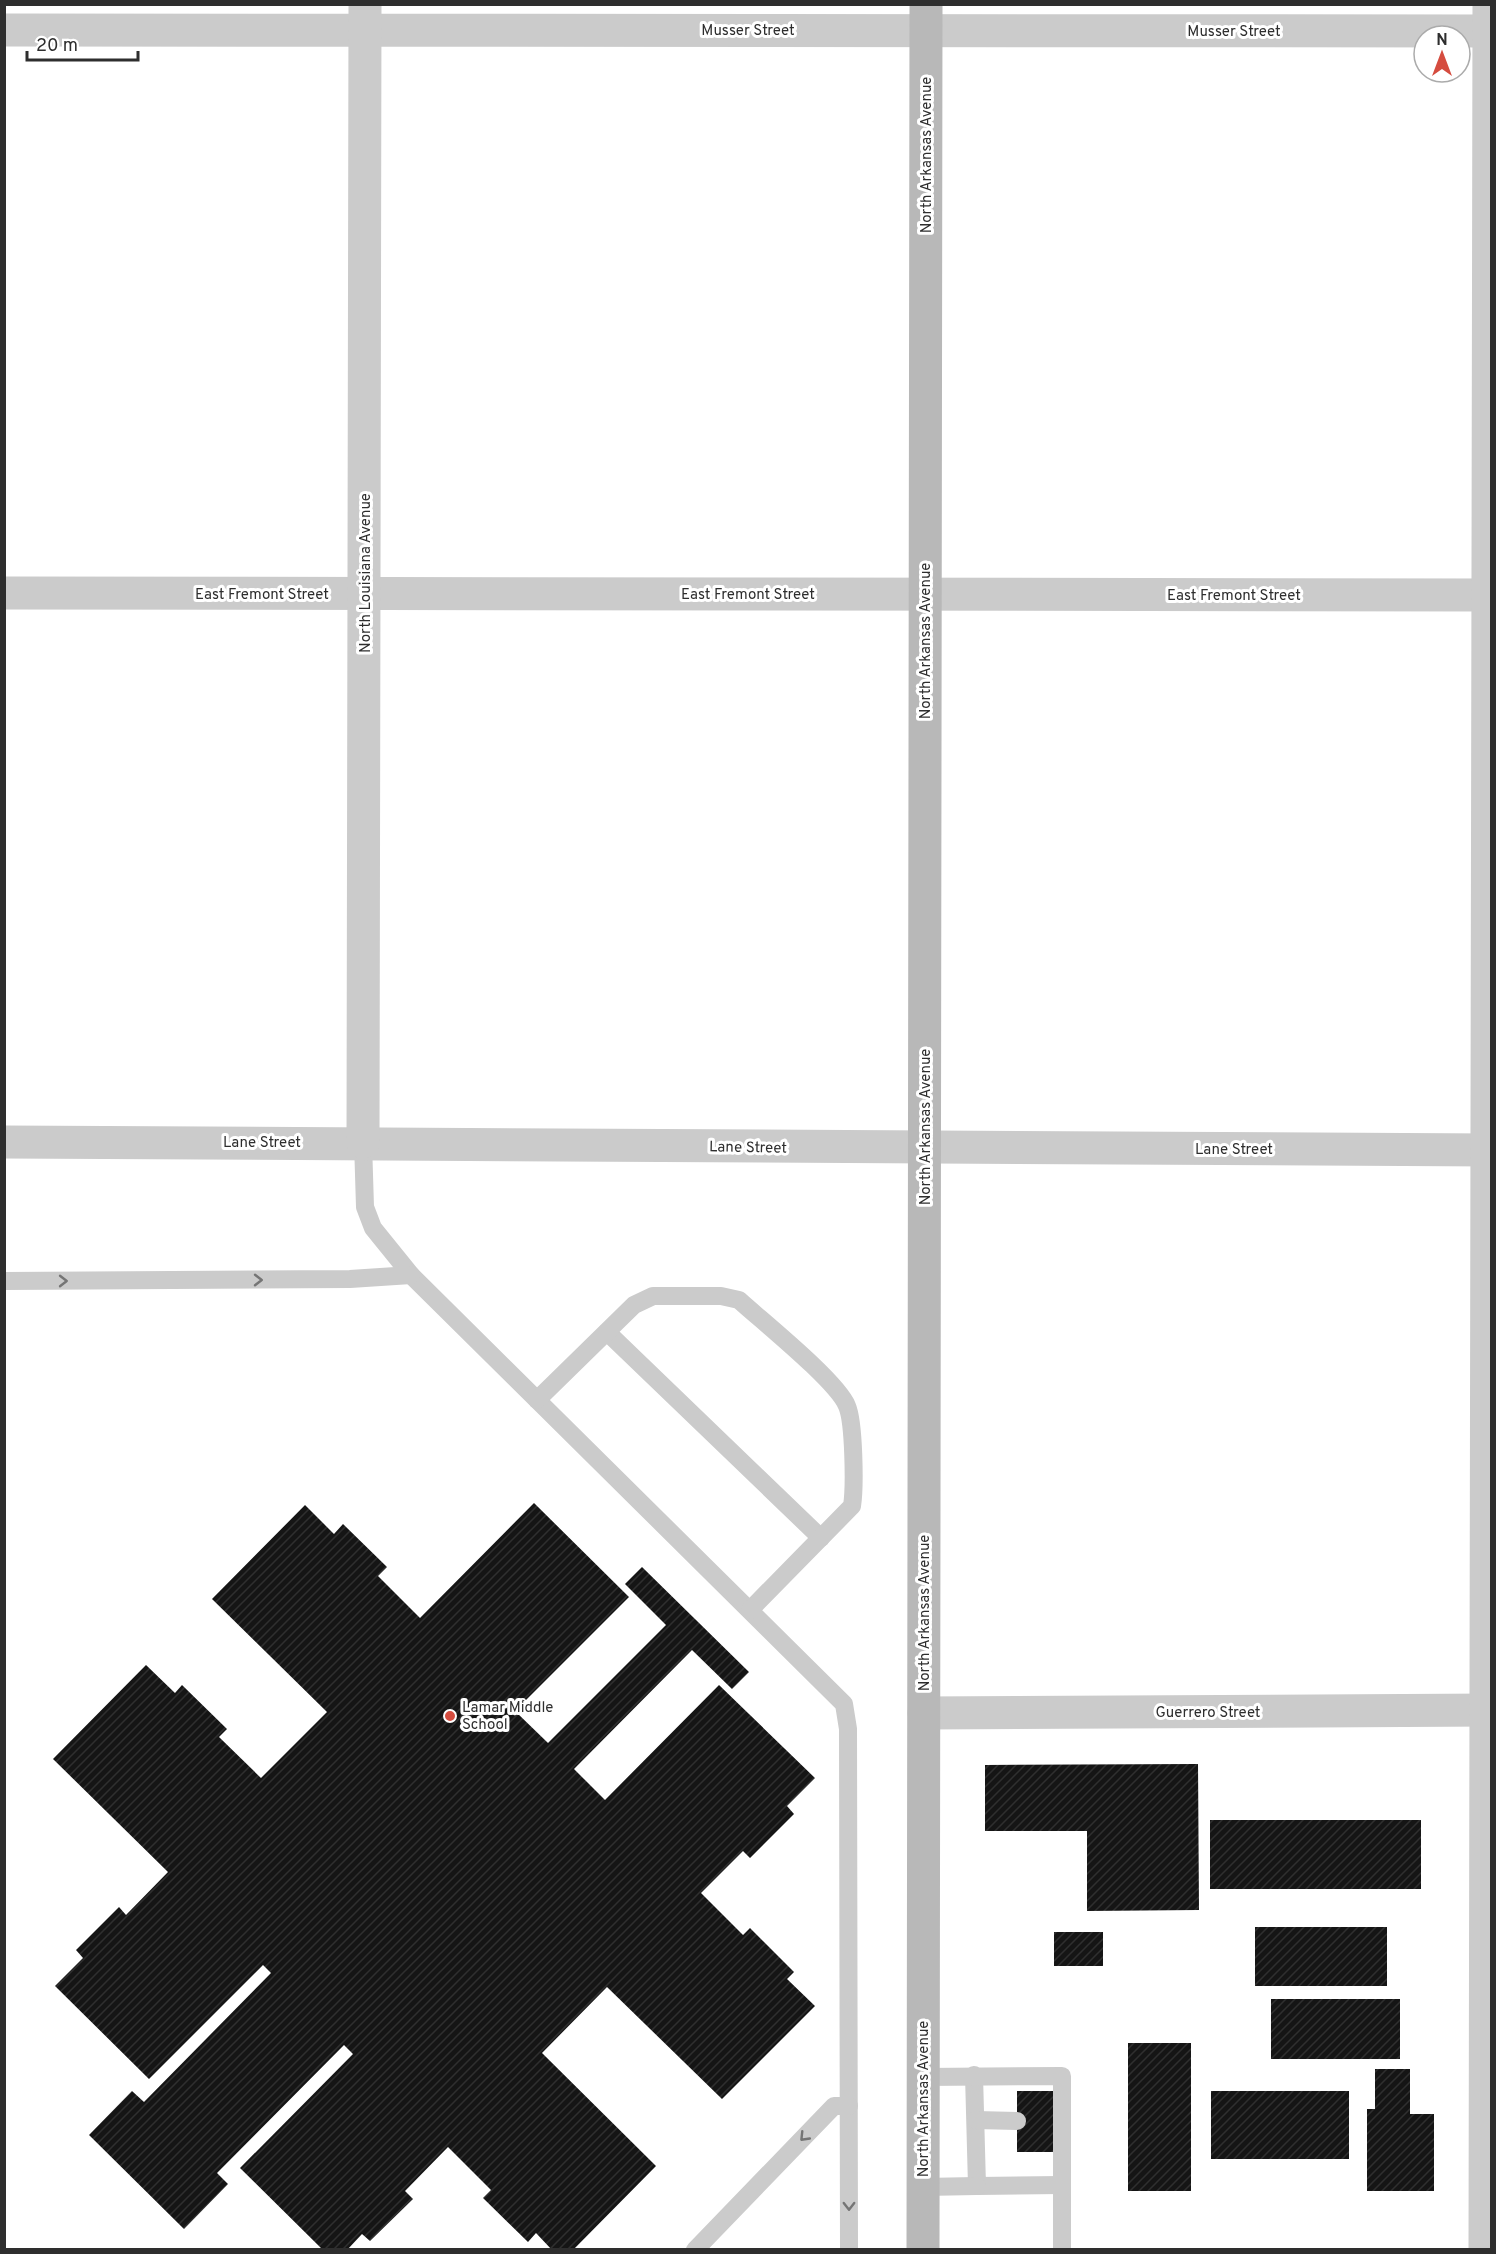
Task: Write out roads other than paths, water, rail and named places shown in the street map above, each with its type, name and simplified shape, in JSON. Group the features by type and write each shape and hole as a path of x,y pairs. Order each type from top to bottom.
{"main road":[{"name":"North Arkansas Avenue","path":"923,2250 926,17"}],"street":[{"name":"Musser Street","path":"4,30 365,17 926,17 1490,22"},
{"name":"North Louisiana Avenue","path":"363,1142 365,17"},
{"path":"1485,2250 1489,1710 1490,22"},
{"name":"East Fremont Street","path":"4,593 1490,595"},
{"name":"Lane Street","path":"4,1142 363,1142 925,1149 1489,1150"},
{"name":"Guerrero Street","path":"924,1713 1489,1710"}],"lane":[{"path":"363,1142 365,1207 373,1228 411,1275 844,1704 848,1729 849,2250"},
{"path":"4,1281 350,1279 411,1275"},
{"path":"537,1400 634,1305 653,1296 721,1296 739,1300 834,1387 847,1406 855,1485 852,1506 750,1610"},
{"path":"607,1332 821,1538"},
{"path":"974,2075 977,2186"},
{"path":"923,2077 1062,2076 1058,2121 1062,2250"},
{"path":"695,2250 834,2106 849,2106"},
{"path":"975,2120 1017,2121"},
{"path":"923,2187 1061,2185"}],"place":[{"name":"Lamar Middle School","path":"450,1716"}]}
